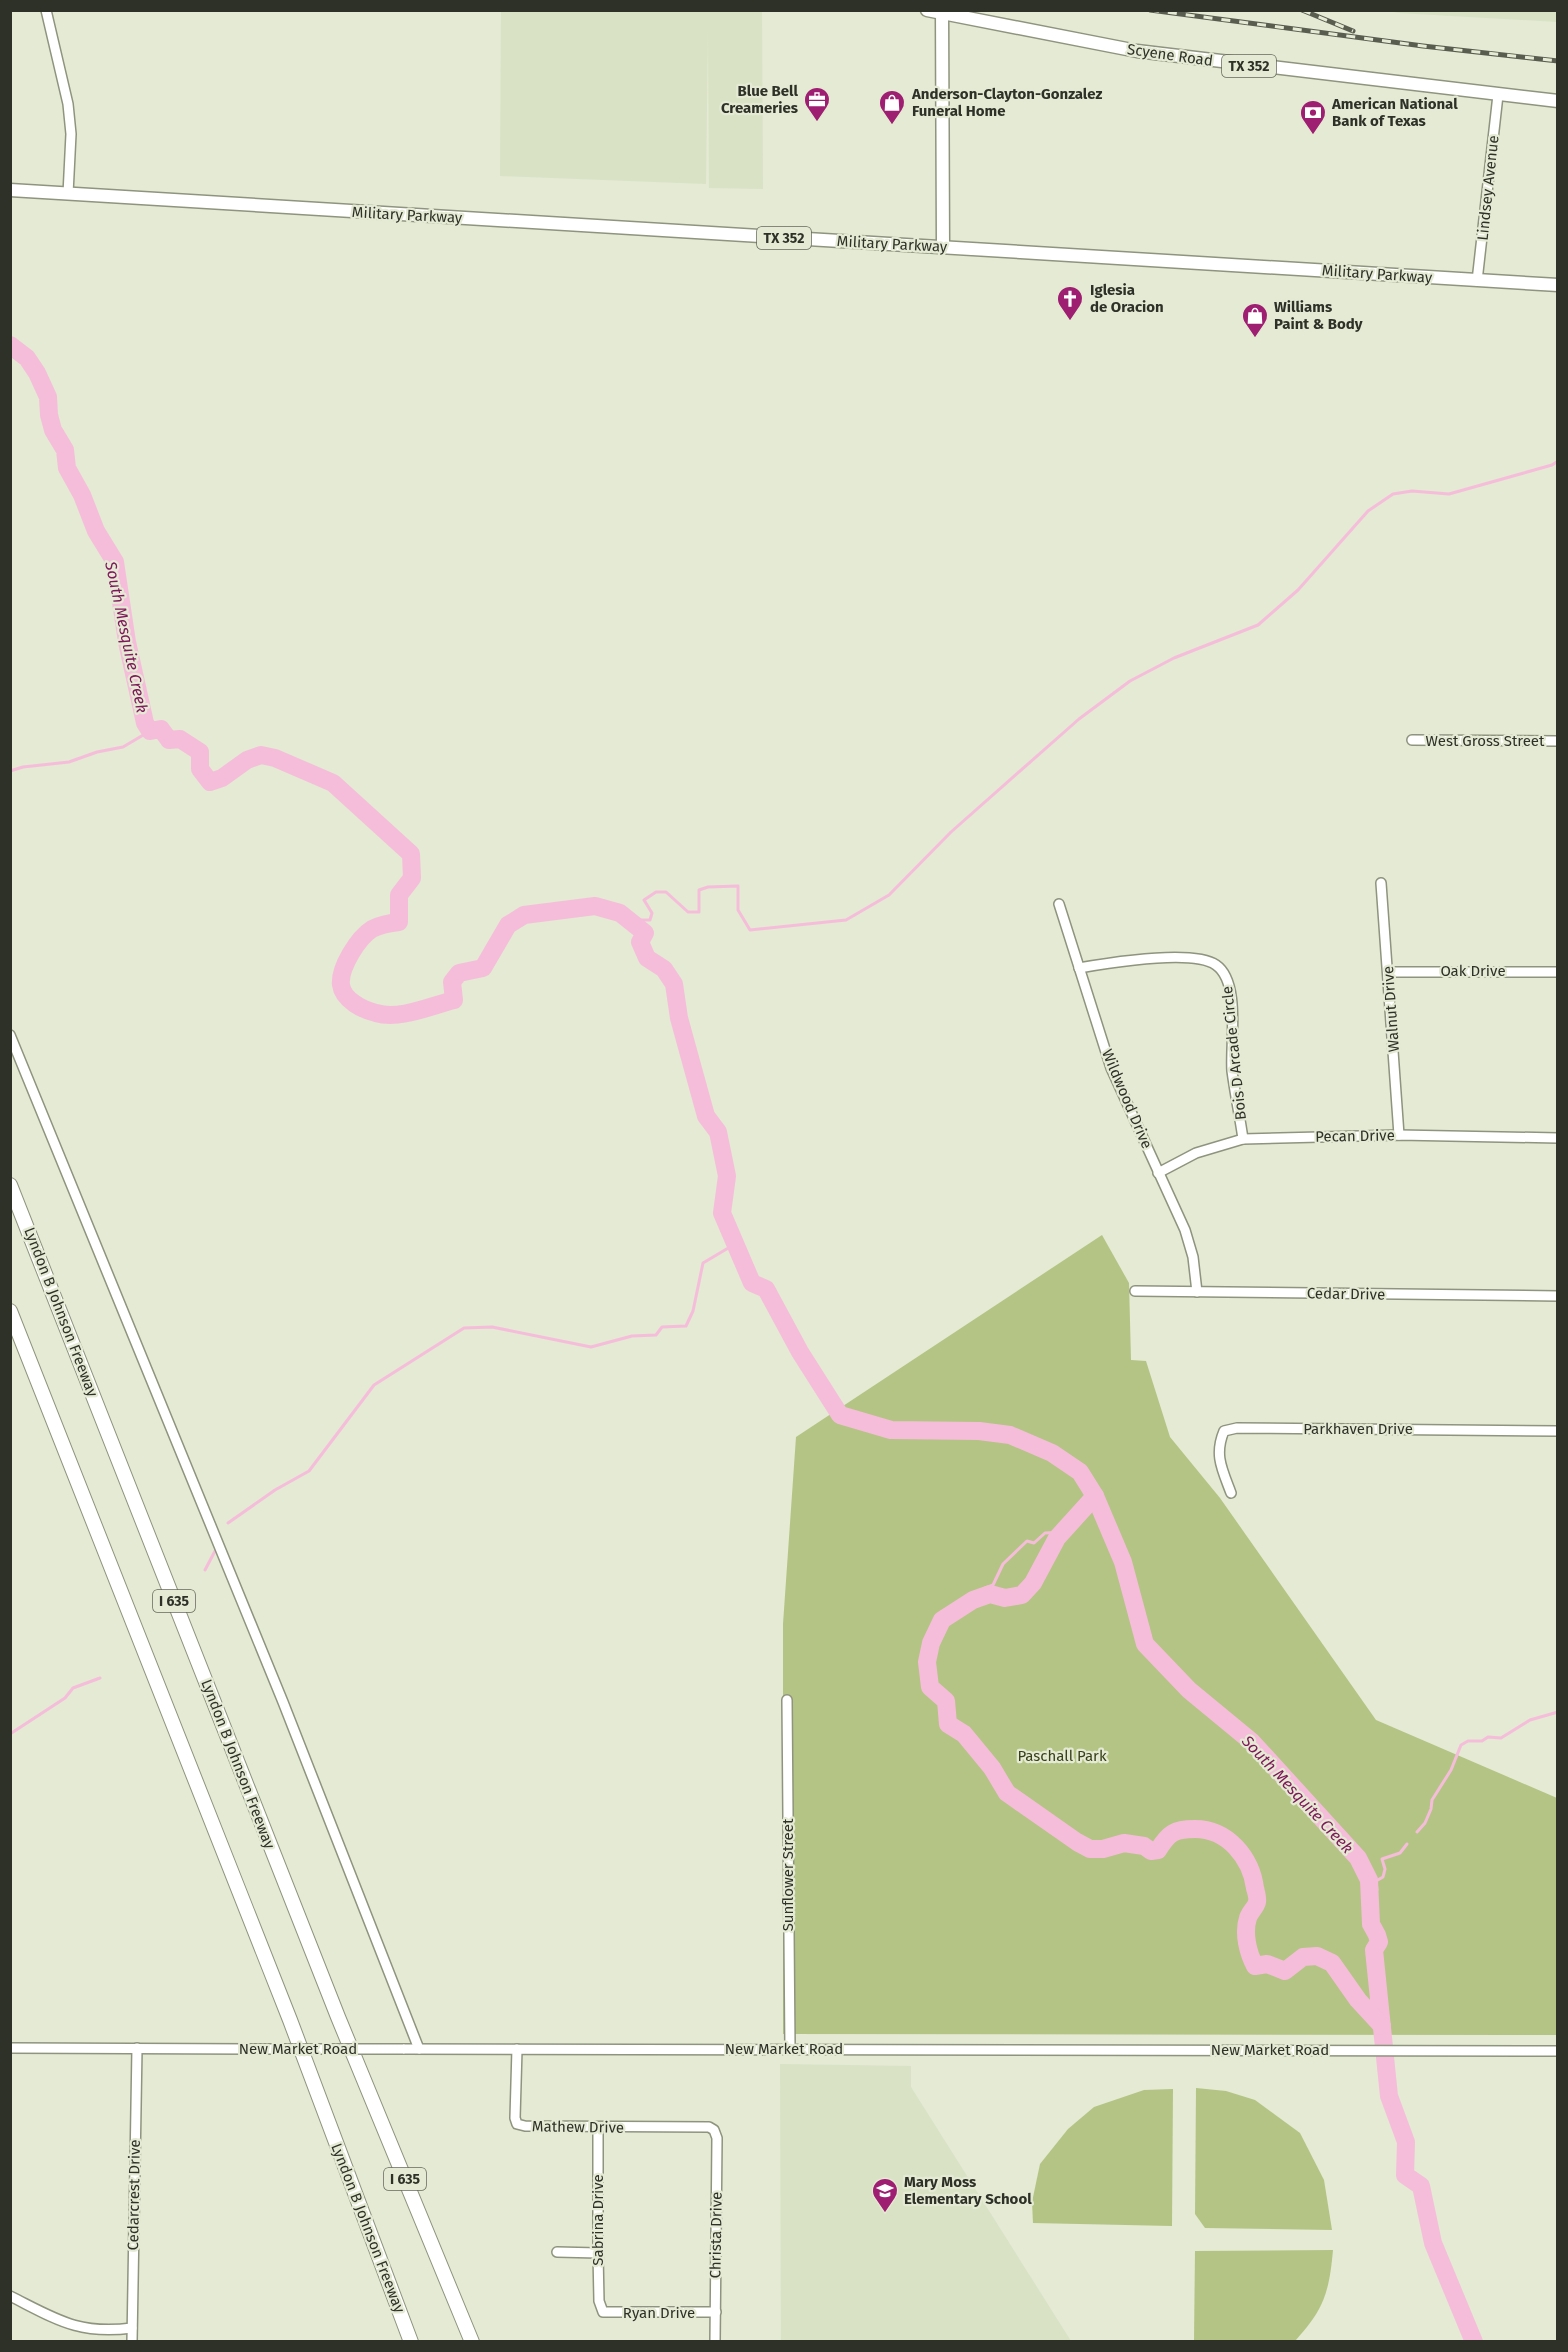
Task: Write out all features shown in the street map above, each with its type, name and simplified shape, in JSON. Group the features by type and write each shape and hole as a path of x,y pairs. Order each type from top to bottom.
{"highway":[{"name":"Lyndon B Johnson Freeway","path":"10,1185 338,2017 472,2342"},
{"name":"Lyndon B Johnson Freeway","path":"10,1311 290,2020 411,2342"}],"main road":[{"name":"Scyene Road","path":"927,10 1137,51 1557,101"},
{"path":"942,12 943,247"},
{"name":"Military Parkway","path":"10,190 1557,285"}],"street":[{"path":"46,10 68,104 70,134 68,194"},
{"name":"Lindsey Avenue","path":"1477,281 1498,95"},
{"name":"West Gross Street","path":"1412,740 1557,741"},
{"name":"Walnut Drive","path":"1381,883 1399,1135"},
{"name":"Wildwood Drive","path":"1059,904 1111,1068 1185,1230 1193,1257 1197,1292"},
{"name":"Bois D Arcade Circle","path":"1079,968 1143,958 1208,961 1223,971 1231,996 1231,1059 1243,1139"},
{"name":"Oak Drive","path":"1388,972 1557,972"},
{"path":"10,1035 283,1702 419,2049"},
{"name":"Pecan Drive","path":"1158,1173 1196,1153 1243,1139 1399,1135 1557,1138"},
{"name":"Cedar Drive","path":"1135,1291 1557,1296"},
{"name":"Parkhaven Drive","path":"1231,1493 1220,1461 1219,1445 1224,1431 1238,1428 1557,1431"},
{"name":"Sunflower Street","path":"787,1700 790,2049"},
{"name":"New Market Road","path":"10,2048 1557,2051"},
{"name":"Cedarcrest Drive","path":"132,2342 137,2048"},
{"name":"Mathew Drive","path":"517,2049 515,2118 517,2124 598,2128 709,2127 714,2130"},
{"name":"Sabrina Drive","path":"598,2128 598,2253 600,2301 603,2312"},
{"name":"Christa Drive","path":"714,2130 717,2138 715,2342"},
{"path":"557,2252 598,2253"},
{"path":"10,2296 69,2325 90,2330 132,2328"},
{"name":"Ryan Drive","path":"603,2312 716,2312"}],"shaded area":[{"path":"501,11 762,11 763,189 709,188 708,29 706,184 500,176"},
{"path":"1387,11 1557,11 1557,22 1399,13"},
{"name":"Mary Moss Elementary School","path":"780,2064 911,2066 911,2087 1071,2341 781,2341"}],"green space":[{"name":"Paschall Park","path":"1102,1235 1129,1283 1131,1360 1146,1361 1170,1437 1220,1498 1376,1720 1557,1798 1557,2035 783,2034 783,1624 796,1437"},
{"path":"1196,2088 1226,2091 1255,2100 1300,2133 1324,2180 1332,2230 1205,2228 1195,2214"},
{"path":"1173,2089 1172,2226 1033,2223 1032,2202 1040,2164 1068,2129 1094,2107 1144,2090"},
{"path":"1333,2250 1323,2300 1313,2319 1295,2341 1194,2341 1195,2251"}],"waterway":[{"name":"South Mesquite Creek","path":"10,345 27,358 37,373 48,397 53,430 65,450 67,468 82,495 96,531 115,562 127,642 145,723 150,731 161,729 169,740 180,739 200,752 200,769 210,782 222,778 247,760 261,755 275,758 333,783 411,854 412,878 399,895 399,922 372,929 361,939 350,954 343,970 341,985 345,995 360,1007 385,1015 405,1014 454,1000 452,982 459,973 483,968 508,925 524,915 595,906 620,913 645,933 640,942 647,958 664,969 674,984 679,1018 706,1116 718,1132 727,1176 722,1213 752,1283 766,1289 800,1352 840,1415 891,1430 979,1431 1010,1435 1052,1453 1080,1472 1095,1496 1123,1562 1145,1644 1189,1690 1252,1742 1358,1858 1369,1880 1371,1924 1379,1942 1374,1950 1389,2096 1406,2142 1405,2175 1421,2186 1433,2243 1474,2342"},
{"path":"629,920 650,920 652,913 644,900 656,892 666,892 688,912 699,912 699,890 708,887 738,886 738,910 750,930 846,920 889,895 951,832 1079,719 1130,681 1174,658 1258,625 1298,590 1368,511 1393,494 1412,491 1449,494 1552,465 1558,461"},
{"path":"10,771 23,767 69,762 97,752 123,747 150,731"},
{"path":"228,1523 275,1490 309,1471 374,1385 464,1328 492,1327 591,1347 632,1336 656,1335 662,1327 686,1326 693,1311 703,1263 735,1244"},
{"name":"South Mesquite Creek","path":"1095,1496 1057,1538 1033,1583 1022,1595 1005,1598 990,1594 973,1600 942,1620 931,1643 927,1662 930,1687 946,1701 948,1724 964,1734 992,1768 1007,1793 1090,1849 1103,1849 1124,1843 1144,1846 1151,1851 1158,1850 1173,1833 1188,1829 1207,1830 1227,1840 1243,1856 1253,1877 1257,1902 1248,1918 1246,1936 1248,1949 1255,1966 1267,1964 1285,1971 1303,1957 1317,1956 1332,1963 1358,2000 1382,2026"},
{"path":"977,1598 983,1589 993,1585 1003,1564 1027,1541 1034,1543 1045,1533 1063,1532"},
{"path":"205,1570 215,1551"},
{"path":"10,1734 65,1698 73,1688 100,1678"},
{"path":"1417,1832 1425,1823 1432,1800 1451,1770 1461,1745 1468,1741 1482,1741 1488,1737 1501,1738 1530,1720 1558,1712"},
{"path":"1370,1898 1377,1890 1376,1881 1383,1877 1385,1869 1382,1859 1400,1853 1407,1844"}],"railway":[{"path":"1150,10 1423,46 1558,61"},
{"path":"1302,10 1353,31"}],"place":[{"name":"Blue Bell Creameries","path":"817,123"},
{"name":"Anderson-Clayton-Gonzalez Funeral Home","path":"892,126"},
{"name":"American National Bank of Texas","path":"1313,136"},
{"name":"Iglesia de Oracion","path":"1070,322"},
{"name":"Williams Paint & Body","path":"1255,339"},
{"name":"Mary Moss Elementary School","path":"885,2214"}]}
